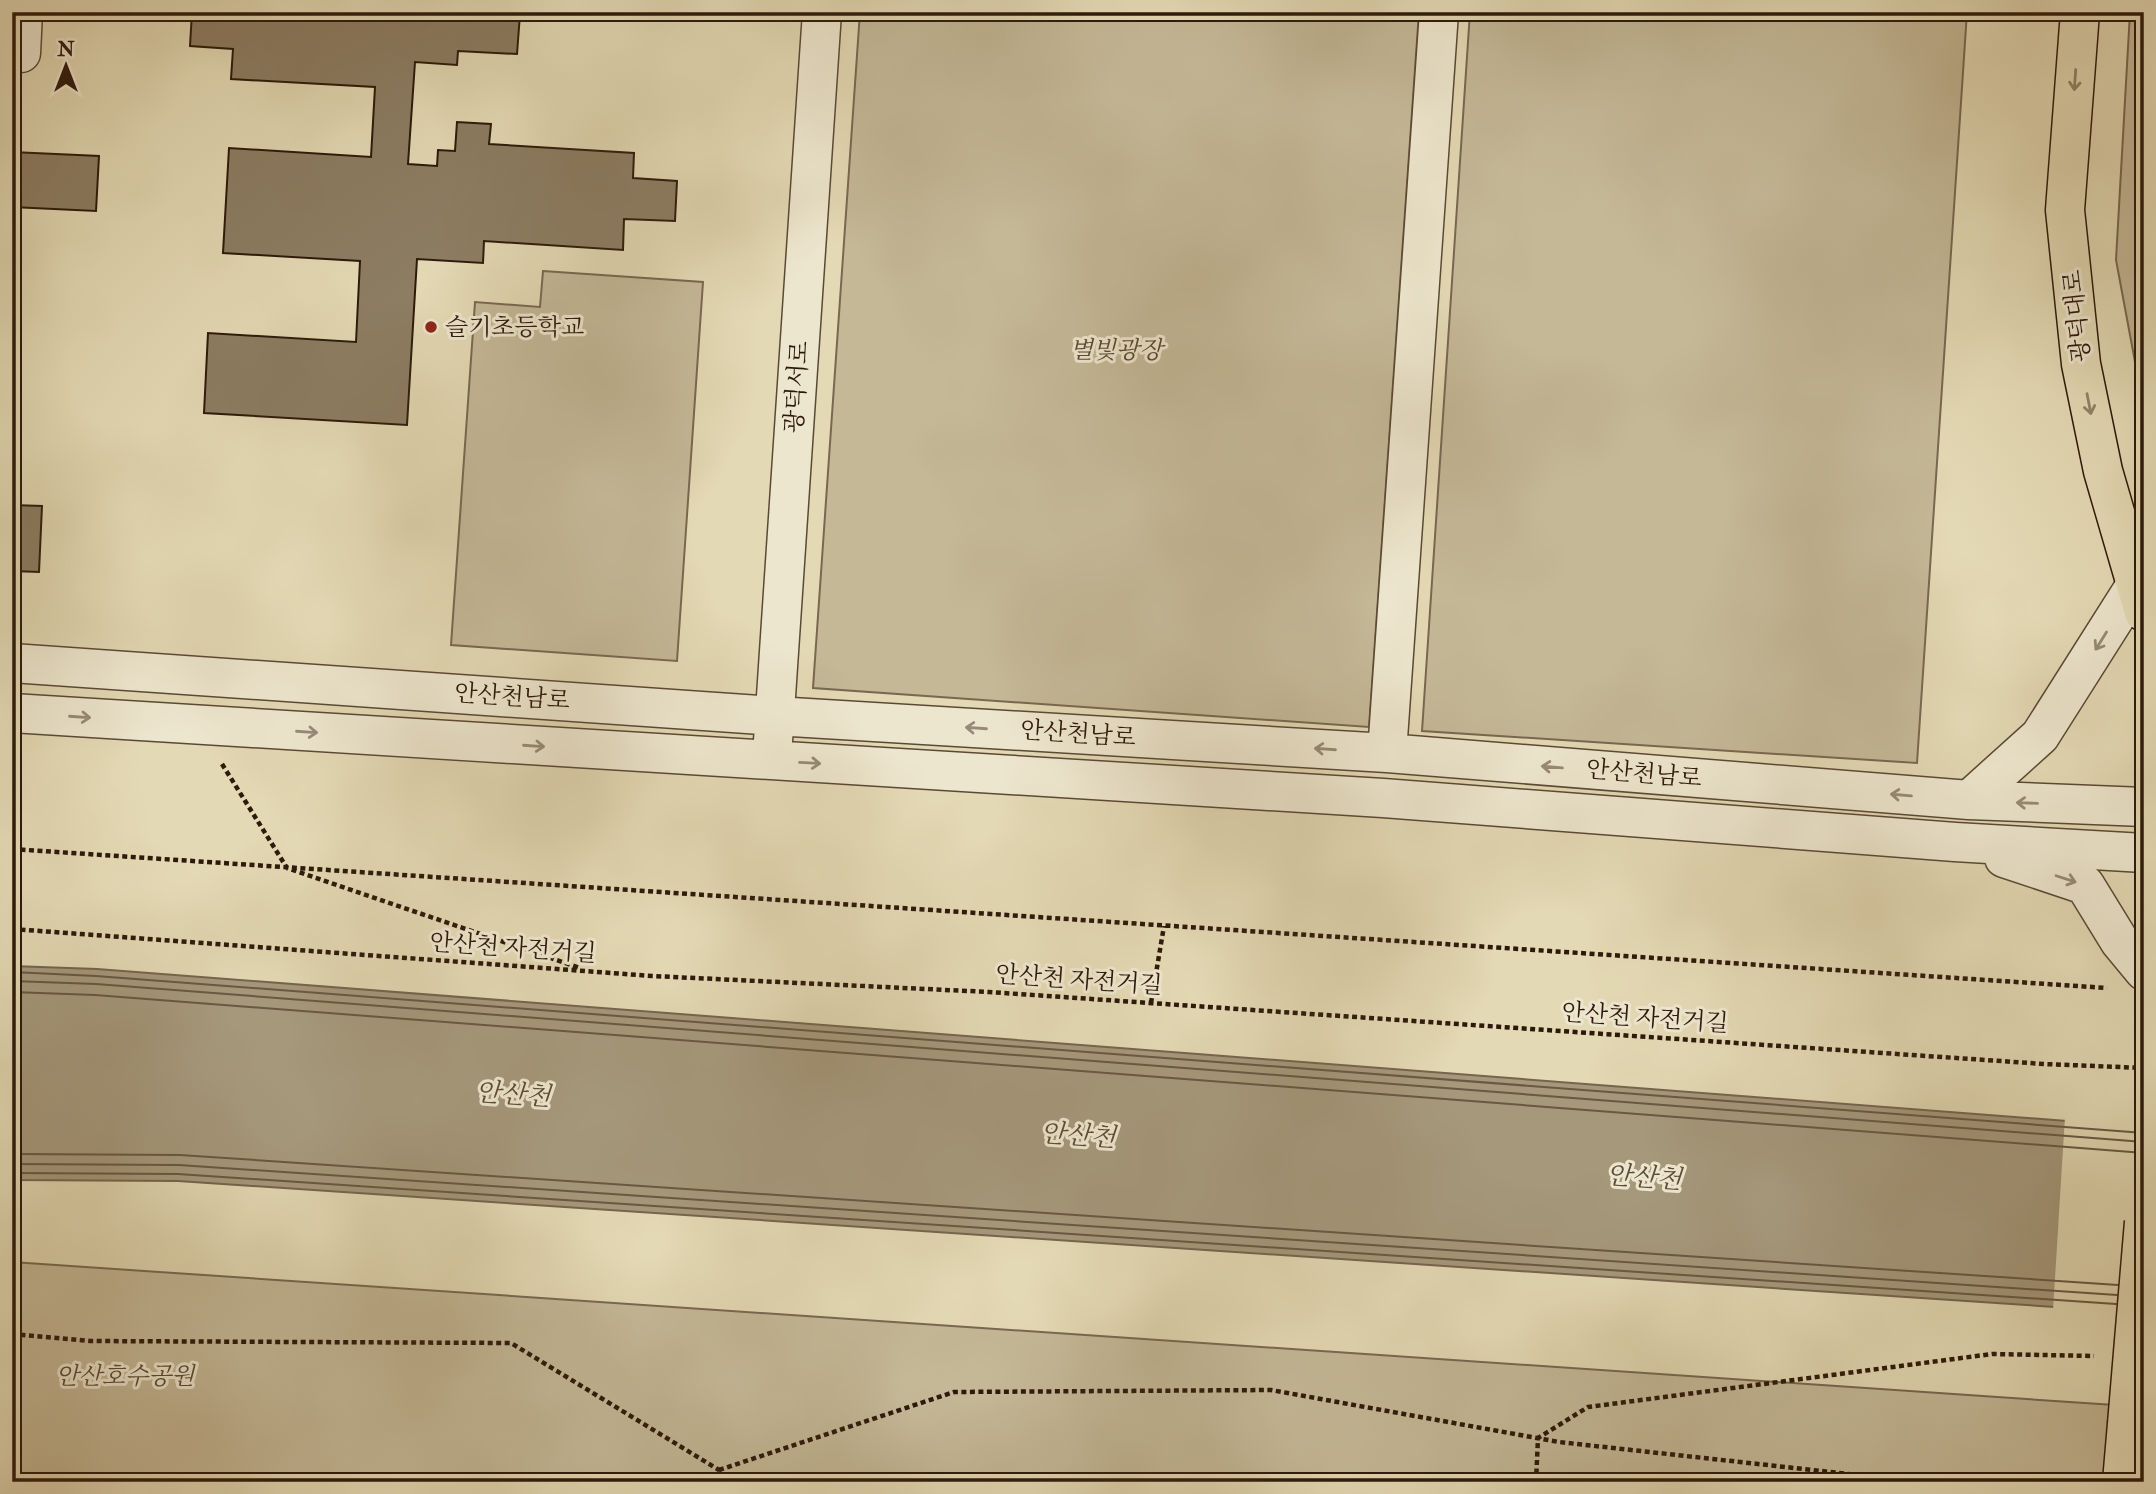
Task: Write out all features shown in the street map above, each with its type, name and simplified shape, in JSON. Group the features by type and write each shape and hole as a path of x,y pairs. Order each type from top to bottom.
{"main road":[{"name":"광덕대로","path":"2080,12 2065,210 2081,364 2103,471 2140,598"},
{"path":"2103,471 2144,507"},
{"path":"2122,1482 2144,1222"}],"street":[{"path":"12,53 21,53 23,12"},
{"name":"광덕서로","path":"772,761 821,12"},
{"path":"1387,753 1439,12"},
{"path":"1969,800 2040,736 2140,598"},
{"name":"안산천남로","path":"12,663 775,716 1387,753 1969,800 2144,807"},
{"name":"안산천남로","path":"12,713 1383,798 1955,842 2144,853"},
{"path":"1955,842 2085,885 2120,942 2130,979"}],"path":[{"path":"198,725 287,868 589,971"},
{"path":"12,849 1164,926 2130,979"},
{"path":"1151,1003 1164,926"},
{"name":"안산천 자전거길","path":"12,929 589,971 989,992 2044,1064 2144,1068"},
{"path":"12,1334 90,1341 511,1343 719,1470 721,1482"},
{"path":"1538,1438 1588,1407 1992,1354 2102,1356"},
{"path":"719,1470 954,1392 1271,1390 1538,1438 1921,1482"},
{"path":"1536,1482 1538,1438"}],"green space":[{"name":"별빛광장","path":"860,12 1419,12 1369,727 813,688"},
{"path":"1470,12 1967,12 1917,763 1422,731"},
{"path":"2130,12 2144,12 2144,410 2116,260"},
{"path":"543,271 703,282 677,661 451,645 475,302 540,307"},
{"name":"안산호수공원","path":"12,1262 2144,1407 2144,1482 12,1482"}],"water":[{"name":"안산천","path":"12,966 97,969 2144,1127 2144,1313 178,1181 12,1180"}],"pier":[{"path":"2065,1117 2144,1123 2144,1316 2053,1310"}],"building":[{"name":"슬기초등학교","path":"192,12 520,14 517,54 458,51 457,65 415,62 408,164 437,166 438,150 455,151 457,122 491,124 489,144 634,153 633,178 677,181 675,221 624,219 623,250 484,241 483,263 417,259 407,425 204,413 208,333 356,342 360,261 223,253 229,148 371,157 375,87 231,79 233,49 190,46"},
{"path":"12,152 99,156 96,211 12,207"},
{"path":"12,505 42,506 39,572 12,571"}],"place":[{"name":"슬기초등학교","path":"431,327"}]}
